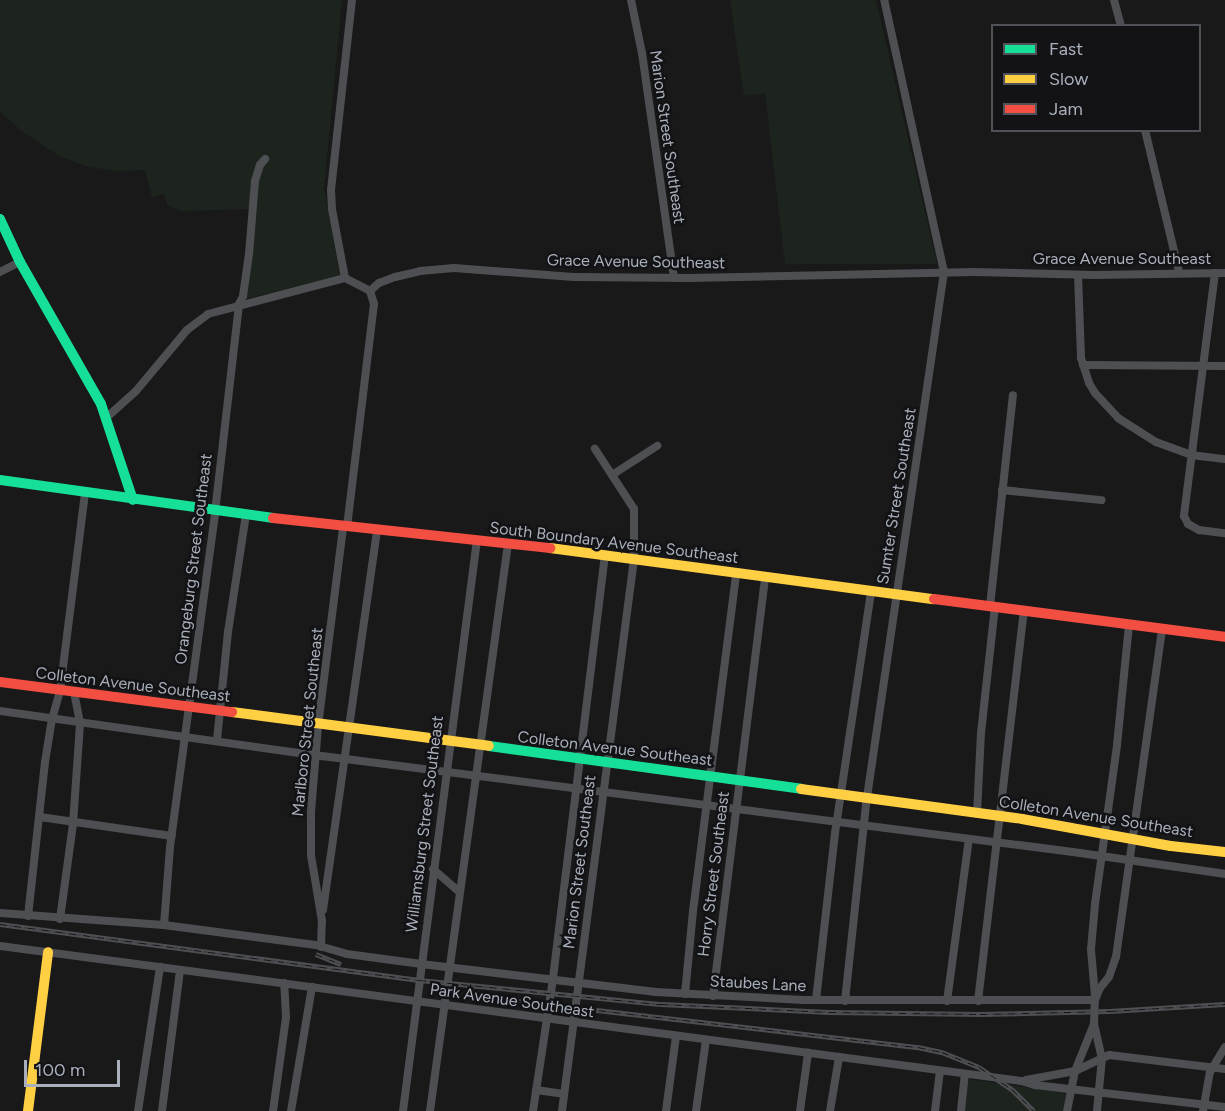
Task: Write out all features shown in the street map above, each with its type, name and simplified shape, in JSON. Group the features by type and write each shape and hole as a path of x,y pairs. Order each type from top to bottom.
{"street":[{"path":"345,278 332,209 331,190 352,0"},
{"name":"Marion Street Southeast","path":"631,0 642,53 674,278"},
{"name":"Sumter Street Southeast","path":"845,1000 867,798 944,272 884,0"},
{"path":"1114,0 1120,24"},
{"path":"1145,132 1179,273"},
{"name":"Orangeburg Street Southeast","path":"164,925 184,736 215,512 239,304 243,296 249,254 255,181 260,165 265,159"},
{"path":"0,219 20,262 89,379 106,418 133,500"},
{"path":"0,272 20,262"},
{"name":"Grace Avenue Southeast","path":"370,291 379,282 438,269 574,277 674,278 944,272 1078,275 1225,273"},
{"path":"1215,273 1184,516 1188,524 1199,530 1225,533"},
{"path":"1078,275 1079,343 1083,364 1095,393 1118,418 1156,442 1191,455 1225,459"},
{"path":"106,418 136,391 198,320 208,314 345,278 370,291"},
{"name":"Marlboro Street Southeast","path":"322,921 311,855 315,754 374,304 370,291"},
{"path":"1083,364 1225,366"},
{"path":"977,814 980,743 1002,490 1013,396"},
{"path":"612,475 657,446"},
{"name":"Marion Street Southeast","path":"562,1111 634,559 634,509 595,449"},
{"name":"South Boundary Avenue Southeast","path":"0,480 215,512 605,554 765,578 1225,637"},
{"path":"1002,490 1101,500"},
{"path":"28,916 52,719 60,691 86,493"},
{"path":"217,740 228,632 246,515"},
{"name":"Marlboro Street Southeast","path":"321,947 322,921 343,757 377,530"},
{"name":"Williamsburg Street Southeast","path":"403,1111 445,771 477,540"},
{"path":"430,1111 448,966 477,775 508,544"},
{"name":"Marion Street Southeast","path":"533,1111 545,1019 553,978 605,554"},
{"name":"Horry Street Southeast","path":"685,994 736,574"},
{"name":"Horry Street Southeast","path":"712,996 738,809 765,578"},
{"name":"Sumter Street Southeast","path":"816,1000 837,821 871,591"},
{"path":"978,1001 1024,611"},
{"path":"1097,1111 1102,1058 1094,1024 1095,1000 1091,949 1103,833 1117,745 1129,625"},
{"path":"1095,1000 1100,988 1109,977 1116,957 1162,629"},
{"name":"Colleton Avenue Southeast","path":"0,682 841,794 999,816 1225,852"},
{"path":"60,919 73,824 80,723 74,692"},
{"path":"0,711 1225,874"},
{"path":"40,817 73,824 172,836"},
{"path":"947,1001 969,839"},
{"path":"433,869 459,892"},
{"name":"Park Avenue Southeast","path":"0,912 60,919 164,925 321,947 347,954 421,964"},
{"name":"Park Avenue Southeast","path":"0,946 1022,1081 1035,1085 1204,1108 1225,1107"},
{"path":"28,1111 48,952"},
{"name":"Staubes Lane","path":"421,964 712,996 816,1000 1095,1000"},
{"path":"138,1111 160,967"},
{"path":"162,1111 180,970"},
{"path":"273,1111 286,1017 284,983"},
{"path":"291,1111 312,987"},
{"path":"1067,1111 1075,1071 1094,1024"},
{"path":"666,1111 676,1036"},
{"path":"696,1111 706,1040"},
{"path":"1204,1108 1212,1068 1225,1047"},
{"path":"800,1111 808,1053"},
{"name":"Park Avenue Southeast","path":"1022,1081 1075,1071 1116,1054 1225,1069"},
{"path":"830,1111 839,1057"},
{"path":"935,1111 940,1071"},
{"path":"961,1111 965,1074"},
{"path":"536,1090 564,1094"}],"shaded area":[{"path":"0,0 342,0 324,188 340,276 244,299 253,209 181,211 167,205 164,194 152,197 145,170 117,171 89,167 61,157 23,132 0,112"},
{"path":"730,0 876,0 937,264 785,264 765,93 744,96"},
{"path":"969,1079 1066,1093 1063,1111 964,1111"}],"railway":[{"path":"0,924 419,980 661,1004 829,1012 980,1014 1110,1011 1225,1004"},
{"path":"316,954 341,964"},
{"path":"502,999 918,1047 942,1052 979,1067 1012,1089 1034,1111"}],"traffic: fast":[{"path":"0,219 20,262 101,404 133,500"},
{"path":"0,480 273,518"},
{"path":"489,746 801,789"}],"traffic: slow":[{"path":"550,548 934,599"},
{"path":"232,712 489,746"},
{"path":"801,789 1022,819 1171,846 1225,852"},
{"path":"28,1111 48,952"}],"traffic: jam":[{"path":"273,518 550,548"},
{"path":"934,599 1225,637"},
{"path":"0,682 232,712"}]}
